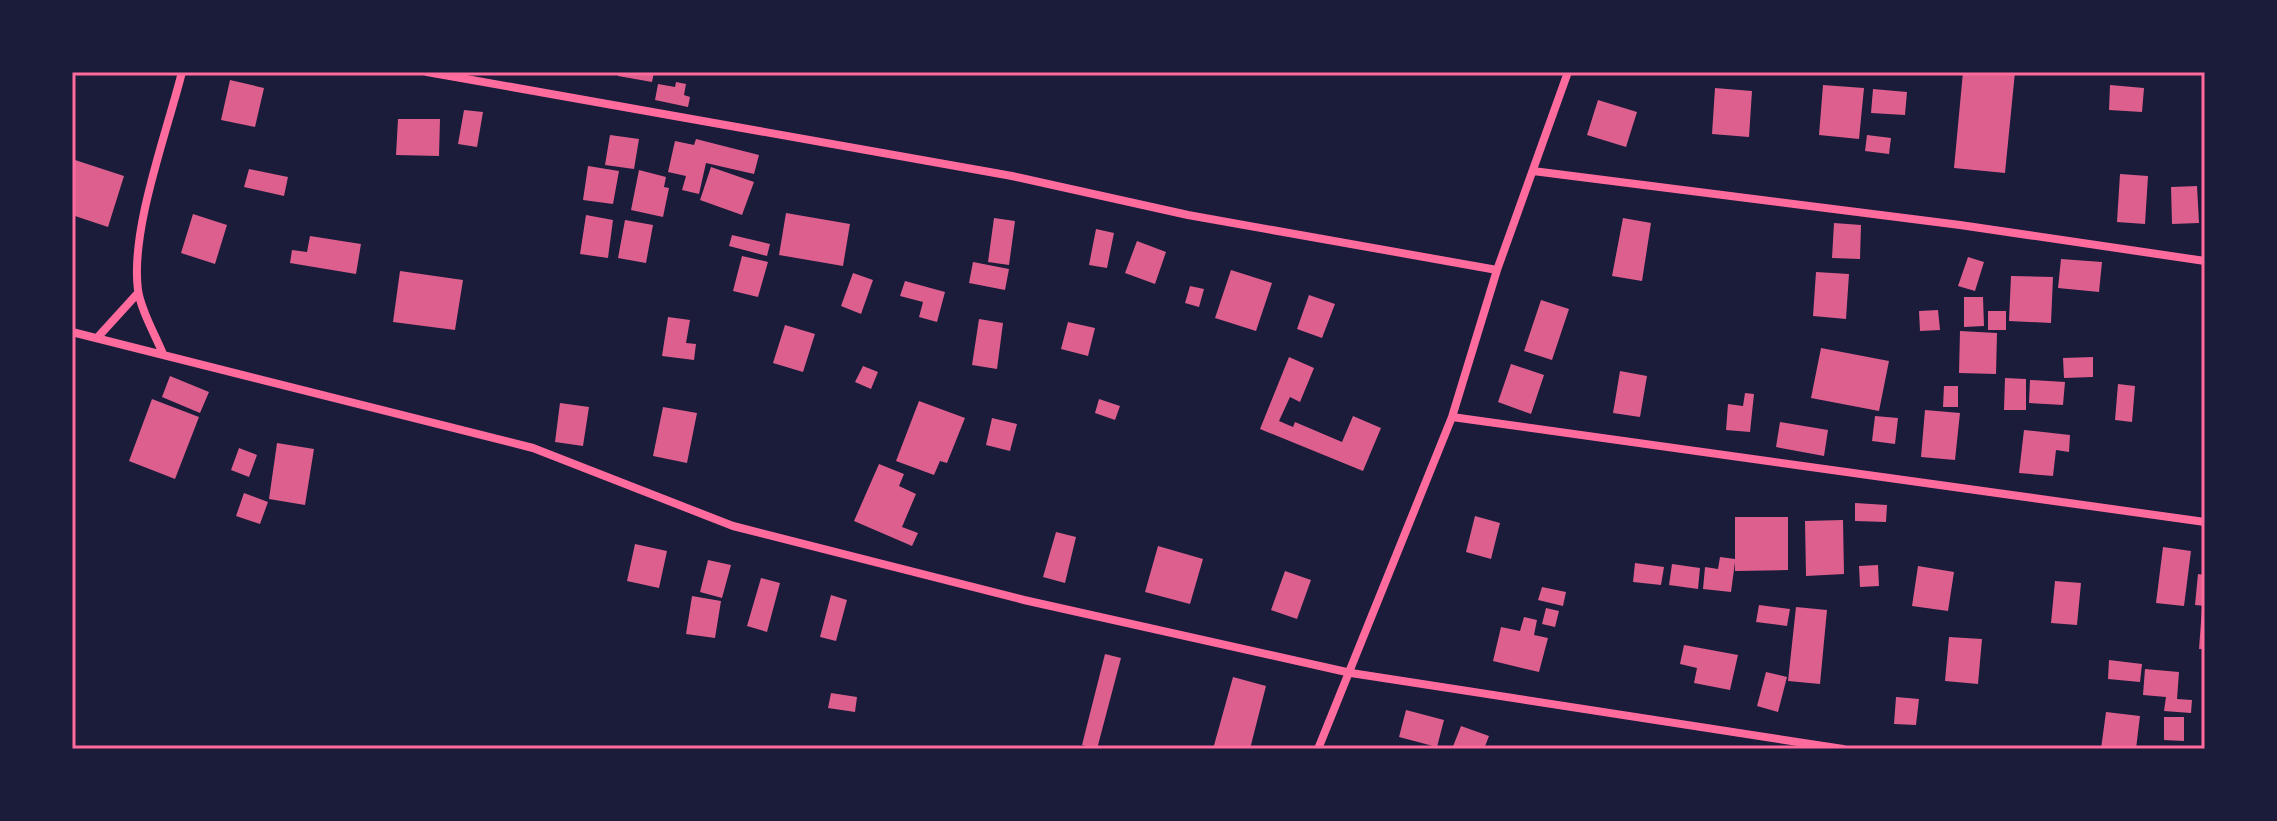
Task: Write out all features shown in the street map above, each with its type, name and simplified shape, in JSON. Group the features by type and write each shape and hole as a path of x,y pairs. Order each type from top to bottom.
{"street":[{"path":"163,354 138,293 138,261 144,220 182,72"},
{"path":"427,72 1012,176 1188,215 1497,270"},
{"path":"1318,749 1452,417 1497,270 1568,72"},
{"path":"1533,171 1960,225 2205,261"},
{"path":"97,338 138,293"},
{"path":"72,332 533,448 733,526 1024,600 1351,673 1843,749"},
{"path":"1452,417 2205,522"}],"building":[{"path":"619,72 654,72 652,82 618,76"},
{"path":"1963,72 2015,72 2005,173 1954,168"},
{"path":"230,80 264,88 255,127 221,120"},
{"path":"676,82 686,84 684,95 690,97 688,107 655,100 658,84 675,87"},
{"path":"1823,85 1864,88 1859,139 1819,135"},
{"path":"2110,85 2144,88 2142,112 2109,110"},
{"path":"1715,88 1752,91 1749,137 1712,134"},
{"path":"1873,89 1907,92 1905,115 1871,113"},
{"path":"1598,100 1637,112 1626,147 1587,135"},
{"path":"464,110 483,112 477,147 458,144"},
{"path":"398,119 440,119 439,156 396,155"},
{"path":"610,135 639,139 634,169 605,165"},
{"path":"1867,135 1891,138 1889,154 1865,151"},
{"path":"696,139 759,155 754,174 706,163 699,194 682,190 686,176 668,172 675,141 694,145"},
{"path":"72,159 124,176 108,227 72,215"},
{"path":"588,166 619,171 613,204 583,200"},
{"path":"711,167 754,182 742,215 700,200"},
{"path":"249,169 288,177 284,196 244,187"},
{"path":"639,170 666,177 664,187 669,188 663,217 631,210"},
{"path":"2120,174 2148,176 2145,224 2117,222"},
{"path":"2197,186 2199,223 2172,224 2171,187"},
{"path":"786,213 850,224 843,266 779,255"},
{"path":"193,214 227,225 215,264 181,253"},
{"path":"586,215 613,220 608,258 580,254"},
{"path":"994,218 1015,221 1009,265 988,262"},
{"path":"1623,218 1651,223 1642,281 1612,276"},
{"path":"625,220 653,225 646,263 618,258"},
{"path":"1834,223 1861,225 1860,259 1832,258"},
{"path":"1096,229 1114,233 1107,268 1089,265"},
{"path":"732,235 770,244 767,256 729,246"},
{"path":"310,236 361,244 356,274 290,263 292,250 307,252"},
{"path":"1137,241 1166,252 1155,284 1125,273"},
{"path":"742,256 768,262 758,297 733,291"},
{"path":"1968,257 1984,262 1975,291 1958,286"},
{"path":"2061,259 2102,262 2099,292 2058,288"},
{"path":"973,262 1009,269 1005,290 969,283"},
{"path":"1231,270 1272,283 1256,331 1215,318"},
{"path":"400,271 463,280 455,330 393,322"},
{"path":"1816,272 1849,274 1846,319 1813,316"},
{"path":"853,273 873,280 861,314 841,306"},
{"path":"2011,276 2053,277 2051,323 2009,321"},
{"path":"905,281 945,292 937,322 919,317 923,302 900,296"},
{"path":"1190,286 1204,289 1199,307 1185,303"},
{"path":"1309,295 1335,304 1322,338 1297,329"},
{"path":"1964,297 1983,297 1984,326 1964,327"},
{"path":"1541,300 1569,309 1552,360 1524,351"},
{"path":"1938,310 1940,330 1920,331 1919,311"},
{"path":"1988,311 2006,311 2006,330 1988,330"},
{"path":"668,317 690,320 686,343 696,344 694,360 662,356"},
{"path":"979,319 1003,323 997,369 972,365"},
{"path":"1068,322 1095,328 1088,356 1061,349"},
{"path":"785,325 815,334 803,372 773,363"},
{"path":"1960,331 1997,333 1996,374 1959,373"},
{"path":"1821,348 1889,361 1879,411 1811,398"},
{"path":"1289,357 1314,368 1300,402 1290,397 1279,421 1293,427 1295,422 1342,442 1353,416 1381,428 1363,471 1260,429"},
{"path":"2093,357 2093,377 2064,378 2063,358"},
{"path":"1511,364 1544,375 1531,414 1498,402"},
{"path":"863,366 878,372 871,389 855,382"},
{"path":"1620,371 1647,376 1640,417 1613,413"},
{"path":"170,376 209,392 200,413 162,397"},
{"path":"2005,378 2026,379 2026,410 2004,410"},
{"path":"2030,380 2065,382 2063,405 2029,403"},
{"path":"2118,384 2135,386 2132,422 2115,420"},
{"path":"1944,386 1958,386 1958,407 1943,407"},
{"path":"1745,393 1754,394 1750,432 1726,430 1728,404 1743,406"},
{"path":"152,399 199,417 175,479 129,461"},
{"path":"1099,399 1120,406 1115,420 1095,413"},
{"path":"919,401 965,418 947,463 940,461 934,475 896,461"},
{"path":"560,403 589,407 583,446 555,442"},
{"path":"663,407 697,413 687,463 653,456"},
{"path":"1925,410 1960,413 1955,460 1921,457"},
{"path":"1875,416 1898,418 1895,444 1872,441"},
{"path":"992,418 1017,424 1010,451 986,445"},
{"path":"1780,422 1828,430 1824,456 1776,447"},
{"path":"2024,430 2070,435 2069,452 2056,450 2053,476 2019,473"},
{"path":"277,443 314,449 305,505 269,499"},
{"path":"239,448 257,455 249,477 231,470"},
{"path":"879,464 904,474 899,486 916,494 902,527 918,533 912,546 854,521"},
{"path":"244,493 268,502 260,524 236,516"},
{"path":"1855,503 1887,505 1886,522 1855,521"},
{"path":"1475,516 1500,523 1491,559 1466,552"},
{"path":"1735,517 1788,517 1788,570 1735,571 1735,562 1731,592 1703,589 1705,567 1718,569 1720,557 1735,559"},
{"path":"1843,520 1844,574 1806,576 1805,521"},
{"path":"1056,532 1076,537 1065,583 1043,577"},
{"path":"635,544 667,551 659,588 627,581"},
{"path":"1158,546 1203,559 1190,604 1145,592"},
{"path":"2163,547 2191,551 2184,606 2156,603"},
{"path":"708,560 731,565 722,598 700,592"},
{"path":"1635,563 1664,567 1661,585 1633,582"},
{"path":"1672,564 1700,568 1698,589 1669,585"},
{"path":"1878,565 1879,586 1860,587 1859,566"},
{"path":"1918,566 1954,572 1948,611 1912,606"},
{"path":"1285,571 1311,580 1297,619 1271,610"},
{"path":"2198,574 2205,575 2205,606 2195,605"},
{"path":"761,578 780,583 767,632 747,626"},
{"path":"2055,581 2081,583 2077,625 2051,623"},
{"path":"1542,587 1566,592 1563,606 1538,600"},
{"path":"831,595 847,600 836,641 820,637"},
{"path":"692,596 721,601 715,638 686,634"},
{"path":"1759,605 1790,609 1787,626 1756,622"},
{"path":"1796,607 1827,610 1820,684 1788,681"},
{"path":"1546,608 1559,611 1555,627 1542,624"},
{"path":"2202,608 2205,608 2205,649 2199,649"},
{"path":"1524,617 1537,620 1534,635 1548,638 1539,672 1493,661 1501,627 1520,631"},
{"path":"1949,637 1982,639 1978,684 1945,681"},
{"path":"1684,645 1738,655 1730,690 1694,683 1697,668 1680,664"},
{"path":"1105,654 1121,658 1097,749 1082,745"},
{"path":"2109,660 2142,664 2140,682 2108,679"},
{"path":"2145,669 2179,672 2177,699 2192,700 2191,713 2164,711 2166,697 2143,695"},
{"path":"1766,672 1787,677 1778,712 1757,706"},
{"path":"1233,677 1266,686 1250,749 1213,749"},
{"path":"831,693 857,697 855,712 828,708"},
{"path":"1896,697 1919,699 1916,725 1894,724"},
{"path":"1406,710 1444,720 1437,747 1399,737"},
{"path":"2106,712 2140,716 2136,749 2101,749"},
{"path":"2164,717 2184,717 2184,741 2164,740"},
{"path":"1461,726 1489,736 1484,749 1452,749"}]}
